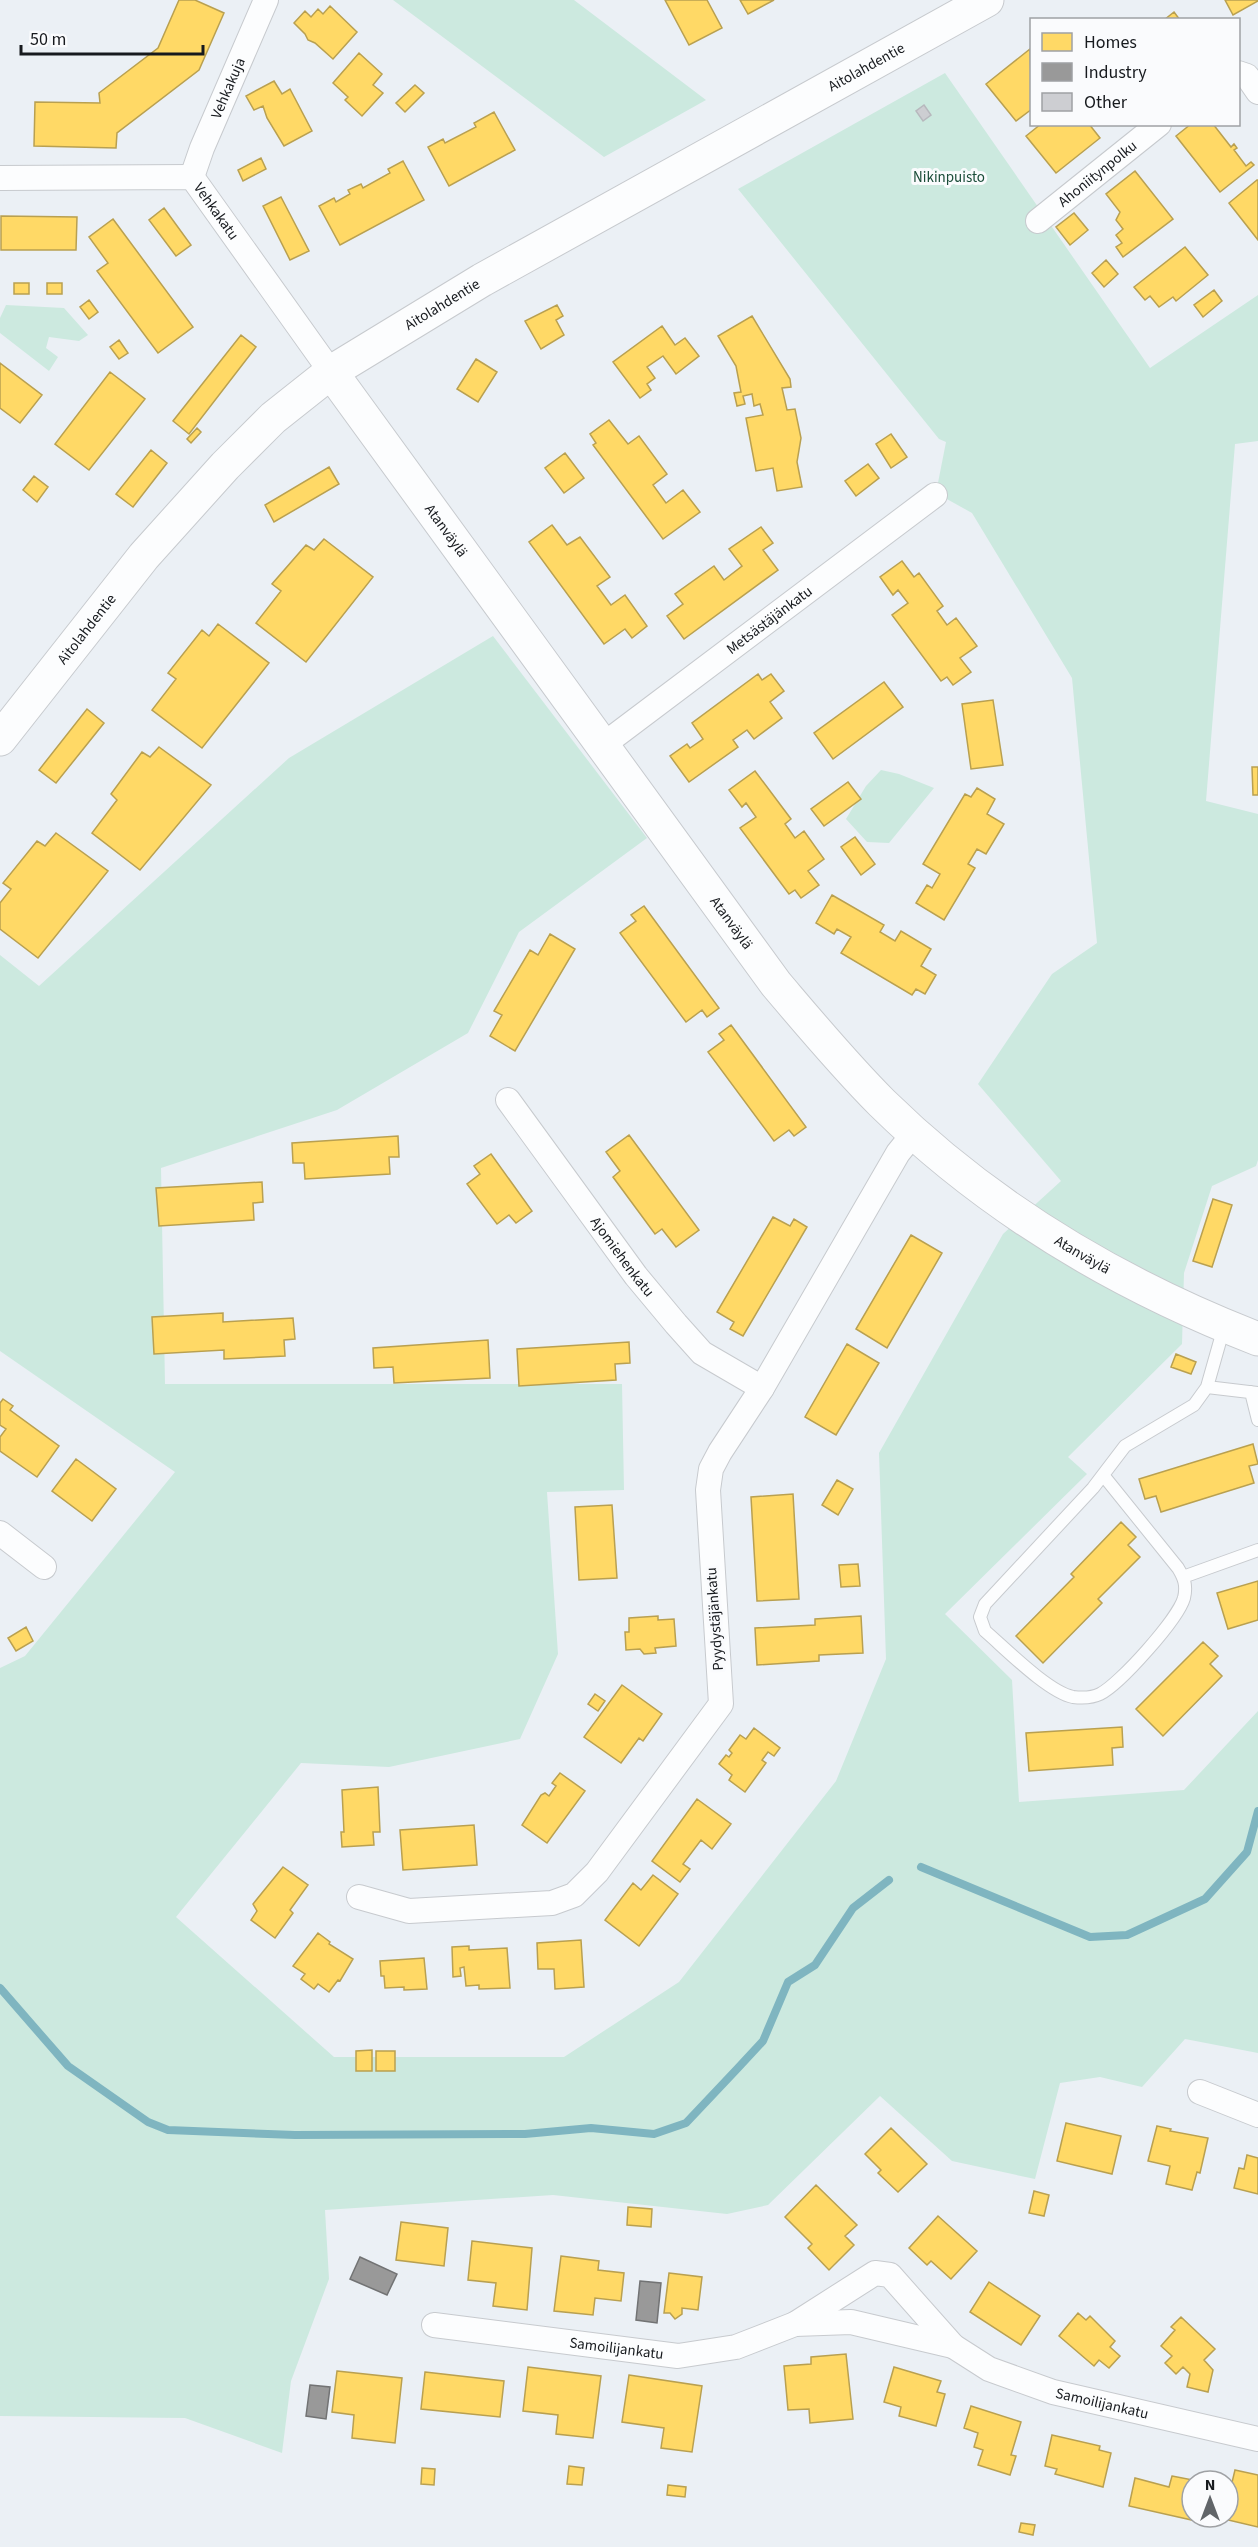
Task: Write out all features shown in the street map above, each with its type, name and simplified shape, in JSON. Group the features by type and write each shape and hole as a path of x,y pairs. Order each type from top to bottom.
{"street":[{"name":"Vehkakuja","path":"192,177 202,148 266,0"},
{"name":"Aitolahdentie","path":"0,739 144,556 225,466 273,418 331,372 482,280 987,0"},
{"path":"1240,73 1247,76 1258,92"},
{"name":"Ahoniitynpolku","path":"1038,221 1157,126"},
{"name":"Vehkakatu","path":"0,178 192,177 331,372"},
{"name":"Atanväylä","path":"331,372 776,984 827,1044 883,1103 915,1132 1022,1218 1121,1278 1224,1326 1258,1339"},
{"name":"Metsästäjänkatu","path":"603,745 935,495"},
{"name":"Ajomiehenkatu","path":"508,1100 636,1276 676,1324 702,1353 762,1388"},
{"name":"Pyydystäjänkatu","path":"359,1897 409,1911 552,1903 574,1895 597,1872 721,1704 708,1490 711,1469 762,1388 898,1153 915,1132"},
{"path":"0,1533 44,1567"},
{"path":"1200,2092 1258,2115"},
{"name":"Samoilijankatu","path":"434,2325 678,2356 736,2348 795,2324 875,2274 891,2275 953,2346 989,2369 1053,2392 1258,2439"},
{"name":"Samoilijankatu","path":"795,2324 851,2322 953,2346"}],"lane":[{"path":"1103,1475 1186,1581 1184,1598 1176,1615 1116,1683 1100,1694 1088,1698 1070,1696 1054,1690 985,1631 980,1617 985,1604 1103,1475 1125,1446 1194,1405 1207,1387 1224,1326"},
{"path":"1207,1387 1254,1393 1258,1420"},
{"path":"1183,1577 1258,1550"}],"green space":[{"path":"393,0 574,0 706,100 604,157"},
{"name":"Nikinpuisto","path":"945,73 1150,368 1258,295 1258,441 1235,444 1206,801 1258,814 1258,1160 1256,1166 1212,1186 1184,1273 1182,1344 1068,1457 1087,1474 945,1614 1012,1680 1019,1802 1184,1790 1258,1711 1258,2053 1185,2039 1142,2087 1100,2077 1060,2083 1035,2179 952,2161 880,2096 768,2205 727,2214 553,2195 325,2210 329,2279 291,2381 282,2453 185,2418 0,2416 0,1668 25,1656 175,1472 0,1351 0,955 39,986 289,758 493,636 647,838 519,932 468,1033 337,1110 161,1168 165,1384 622,1384 624,1490 547,1492 558,1654 520,1739 389,1767 301,1763 176,1917 334,2057 564,2057 679,1982 836,1781 886,1659 879,1453 1003,1234 1061,1181 978,1084 1052,974 1097,943 1072,678 972,513 936,493 946,442 939,439 738,189"},
{"path":"6,305 64,308 88,335 79,341 49,337 46,348 58,357 49,371 0,333 0,318"},
{"path":"881,770 899,774 934,788 889,843 867,842 846,819 866,786"}],"building: Homes":[{"path":"179,0 195,0 224,13 199,70 117,133 116,148 34,146 35,102 100,103 99,93 158,48"},
{"path":"665,0 707,0 722,28 689,45"},
{"path":"740,0 774,0 748,14"},
{"path":"1225,0 1258,0 1258,1 1233,15"},
{"path":"330,6 357,32 333,59 315,43 308,40 294,23 305,11 311,17 318,9 323,14"},
{"path":"1174,12 1178,18 1166,18"},
{"path":"1030,49 1030,110 1016,121 986,84"},
{"path":"359,53 382,74 373,85 383,93 362,116 345,100 348,97 333,83"},
{"path":"274,81 282,94 290,89 312,131 284,146 267,118 263,106 254,110 246,96"},
{"path":"415,85 424,93 405,112 396,103"},
{"path":"494,112 515,150 449,186 428,147 443,139 445,143 476,127 474,123"},
{"path":"1038,126 1091,126 1100,138 1056,173 1026,136"},
{"path":"1188,126 1215,126 1231,147 1234,144 1237,148 1234,150 1246,166 1251,162 1254,165 1220,192 1176,136"},
{"path":"261,158 266,169 243,181 238,170"},
{"path":"403,161 424,200 340,245 319,206 334,198 336,202 350,194 348,190 361,184 363,188 390,173 388,169"},
{"path":"1135,171 1173,219 1123,257 1116,247 1122,243 1116,235 1123,229 1116,220 1120,212 1106,194"},
{"path":"1258,180 1258,240 1229,203"},
{"path":"281,197 309,251 290,260 263,206"},
{"path":"164,208 191,245 176,256 149,220"},
{"path":"1074,213 1088,230 1070,245 1056,227"},
{"path":"1,216 77,217 76,250 1,250"},
{"path":"113,219 193,327 158,353 97,271 108,263 89,237"},
{"path":"1185,247 1208,275 1176,301 1173,297 1159,307 1150,296 1145,300 1134,287"},
{"path":"1106,260 1118,274 1104,287 1092,273"},
{"path":"14,283 29,283 29,294 14,294"},
{"path":"47,283 62,283 62,294 47,294"},
{"path":"1214,290 1222,301 1203,317 1194,305"},
{"path":"89,300 98,312 89,319 80,307"},
{"path":"557,305 563,316 556,320 564,335 541,349 525,321"},
{"path":"752,316 790,379 791,387 782,388 787,410 795,409 801,438 797,462 802,487 777,491 773,468 756,471 746,418 763,415 760,404 754,406 752,394 743,396 745,404 737,406 734,393 741,392 736,366 718,336"},
{"path":"662,326 675,345 685,338 699,356 676,374 663,356 647,367 655,378 647,384 651,390 640,398 613,362"},
{"path":"241,335 256,347 189,434 173,421"},
{"path":"119,340 128,353 119,359 110,347"},
{"path":"476,359 497,372 478,402 457,389"},
{"path":"0,363 42,395 20,423 0,408"},
{"path":"110,372 145,399 89,470 55,444"},
{"path":"609,420 628,444 639,436 667,474 653,485 666,503 683,490 700,512 663,539 593,445 596,443 590,434"},
{"path":"197,428 201,432 191,443 187,439"},
{"path":"891,434 907,457 891,468 876,444"},
{"path":"151,450 167,463 133,507 116,494"},
{"path":"565,453 584,478 564,493 545,468"},
{"path":"868,464 879,478 856,496 845,481"},
{"path":"329,467 339,484 274,522 265,505"},
{"path":"34,476 48,487 37,502 23,490"},
{"path":"552,525 567,545 580,537 610,577 597,586 611,605 625,595 647,626 632,638 625,629 604,644 529,542"},
{"path":"761,527 773,543 763,550 778,570 684,639 667,616 683,604 675,594 714,566 724,580 742,566 729,549"},
{"path":"324,539 373,577 306,662 256,623 281,591 272,584 306,545 314,550"},
{"path":"902,561 914,577 919,573 943,606 937,611 947,625 956,618 977,646 960,658 971,672 953,685 947,677 941,681 892,615 908,603 898,590 893,595 880,577"},
{"path":"218,624 269,663 202,748 152,710 176,679 168,673 202,630 209,636"},
{"path":"758,674 762,680 771,674 784,691 770,702 782,718 754,739 747,730 733,740 738,747 689,782 670,756 687,744 690,748 703,739 692,723"},
{"path":"884,682 903,707 833,759 814,733"},
{"path":"993,700 1003,765 971,769 962,704"},
{"path":"87,709 104,723 56,783 39,770"},
{"path":"159,747 211,785 140,870 92,833 117,800 111,794 142,752 150,757"},
{"path":"1252,767 1258,767 1258,795 1253,795"},
{"path":"755,771 791,819 785,824 795,838 804,831 824,859 808,871 819,885 801,898 795,890 789,894 740,828 756,817 746,803 742,807 729,790"},
{"path":"848,782 861,799 824,826 811,809"},
{"path":"977,788 995,799 987,814 1004,824 986,854 977,849 968,864 975,868 944,920 916,903 927,885 932,888 940,874 923,864 965,794 971,797"},
{"path":"56,833 108,871 38,958 0,929 0,903 11,889 3,883 37,841 45,846"},
{"path":"855,837 875,864 861,875 841,847"},
{"path":"832,895 884,925 880,932 895,941 901,931 931,949 921,966 936,975 925,994 916,989 912,995 841,953 851,937 837,929 834,934 816,923"},
{"path":"644,906 719,1008 707,1017 702,1010 686,1022 620,933 636,921 631,915"},
{"path":"550,934 575,949 515,1051 490,1036 502,1015 494,1011 530,950 538,955"},
{"path":"731,1025 806,1127 794,1136 789,1130 774,1141 708,1052 724,1040 719,1034"},
{"path":"629,1135 699,1230 676,1247 662,1229 655,1234 613,1177 620,1171 606,1152"},
{"path":"398,1136 399,1157 389,1157 390,1174 305,1179 304,1163 293,1163 292,1143"},
{"path":"491,1154 532,1211 516,1223 509,1215 497,1224 467,1184 480,1174 474,1166"},
{"path":"262,1182 263,1202 253,1203 254,1220 159,1226 156,1188"},
{"path":"1213,1199 1232,1205 1212,1267 1193,1261"},
{"path":"773,1217 790,1226 794,1219 807,1227 743,1336 730,1329 734,1322 717,1312"},
{"path":"911,1235 942,1253 887,1348 856,1329"},
{"path":"223,1313 223,1322 293,1318 295,1339 284,1340 285,1356 224,1359 224,1350 154,1354 152,1317"},
{"path":"488,1340 490,1378 394,1383 393,1367 374,1368 373,1348"},
{"path":"629,1342 630,1363 615,1364 616,1380 519,1386 517,1349"},
{"path":"847,1344 879,1363 836,1435 805,1417"},
{"path":"1176,1354 1196,1362 1191,1374 1171,1367"},
{"path":"3,1399 13,1406 10,1410 59,1446 37,1477 0,1451 0,1437 6,1429 0,1425 0,1403"},
{"path":"1253,1444 1258,1464 1249,1466 1254,1483 1161,1512 1156,1496 1145,1499 1139,1479"},
{"path":"76,1459 116,1489 92,1521 52,1491"},
{"path":"837,1480 853,1489 838,1515 822,1505"},
{"path":"793,1494 799,1599 757,1601 751,1497"},
{"path":"612,1505 617,1578 579,1580 575,1507"},
{"path":"1121,1522 1136,1537 1128,1545 1140,1557 1098,1599 1102,1603 1043,1663 1016,1636 1074,1577 1071,1574"},
{"path":"858,1564 860,1586 841,1587 839,1565"},
{"path":"1258,1581 1258,1620 1228,1629 1217,1593"},
{"path":"658,1616 658,1620 674,1619 676,1646 655,1648 656,1653 644,1654 640,1649 626,1650 625,1632 629,1632 629,1618"},
{"path":"861,1616 863,1653 819,1655 819,1661 757,1665 755,1628 815,1625 815,1619"},
{"path":"26,1627 33,1641 16,1651 8,1638"},
{"path":"1203,1642 1218,1656 1210,1664 1222,1676 1163,1736 1136,1709"},
{"path":"622,1685 662,1714 643,1741 639,1738 621,1763 584,1737"},
{"path":"595,1694 605,1701 598,1711 588,1704"},
{"path":"1122,1727 1123,1747 1112,1748 1113,1765 1029,1771 1026,1733"},
{"path":"754,1728 780,1748 774,1756 768,1752 762,1760 766,1763 745,1792 729,1780 732,1775 719,1764 726,1755 729,1757 732,1753 729,1750 740,1735 746,1739"},
{"path":"560,1773 585,1791 547,1843 522,1825 541,1795 545,1793 549,1796 556,1786 552,1783"},
{"path":"378,1787 380,1832 373,1832 374,1845 342,1847 341,1832 344,1832 342,1790"},
{"path":"697,1799 731,1824 712,1849 701,1840 683,1864 690,1869 680,1882 652,1861"},
{"path":"474,1825 477,1865 403,1870 400,1830"},
{"path":"283,1867 308,1885 290,1910 293,1913 275,1938 251,1920 257,1911 253,1904"},
{"path":"653,1875 678,1894 639,1946 605,1920 633,1883 641,1890"},
{"path":"318,1933 330,1942 329,1944 353,1959 340,1981 338,1980 329,1992 318,1984 314,1989 301,1979 305,1974 293,1966"},
{"path":"581,1940 584,1987 555,1989 554,1969 538,1969 537,1943"},
{"path":"469,1946 469,1950 507,1948 510,1988 479,1989 479,1985 466,1986 464,1967 460,1968 461,1976 453,1977 452,1947"},
{"path":"424,1958 427,1989 385,1988 380,1961"},
{"path":"372,2050 372,2071 356,2071 356,2051"},
{"path":"376,2051 395,2051 395,2071 376,2071"},
{"path":"1066,2123 1121,2136 1112,2174 1057,2161"},
{"path":"1157,2126 1171,2129 1170,2131 1208,2138 1200,2173 1197,2172 1192,2190 1166,2184 1170,2166 1148,2161"},
{"path":"891,2128 927,2164 898,2192 878,2173 881,2170 865,2154"},
{"path":"1247,2155 1258,2158 1258,2194 1234,2188 1239,2168 1244,2169"},
{"path":"816,2185 857,2225 845,2236 854,2245 829,2270 808,2248 812,2244 785,2217"},
{"path":"1034,2191 1049,2195 1044,2216 1029,2213"},
{"path":"628,2207 652,2209 651,2227 627,2225"},
{"path":"938,2216 977,2251 951,2279 931,2261 927,2265 909,2248"},
{"path":"401,2222 448,2228 444,2266 396,2260"},
{"path":"472,2241 532,2248 527,2310 493,2306 496,2283 468,2280"},
{"path":"561,2256 599,2261 598,2270 624,2273 621,2301 595,2298 593,2315 554,2311"},
{"path":"669,2273 702,2277 698,2310 682,2308 682,2314 675,2319 670,2313 664,2313"},
{"path":"989,2282 1040,2316 1021,2345 970,2312"},
{"path":"1078,2313 1086,2320 1090,2316 1115,2341 1110,2347 1120,2356 1109,2368 1099,2360 1094,2366 1059,2336"},
{"path":"1181,2317 1215,2349 1204,2360 1213,2370 1208,2392 1187,2387 1190,2374 1183,2367 1176,2374 1165,2363 1172,2356 1161,2346 1175,2330 1171,2327"},
{"path":"846,2354 853,2419 810,2423 809,2409 788,2410 784,2366 811,2364 811,2357"},
{"path":"528,2367 601,2376 593,2438 556,2434 558,2415 523,2411"},
{"path":"894,2367 941,2381 937,2392 945,2394 936,2426 899,2416 901,2407 884,2402"},
{"path":"337,2371 402,2378 395,2443 352,2438 354,2415 332,2412"},
{"path":"425,2372 504,2381 500,2417 421,2409"},
{"path":"629,2375 702,2386 692,2452 661,2448 664,2428 622,2422"},
{"path":"971,2406 1021,2422 1011,2455 1016,2456 1010,2475 978,2465 983,2450 974,2447 978,2433 964,2428"},
{"path":"1052,2435 1100,2446 1099,2450 1111,2453 1103,2487 1055,2474 1057,2469 1045,2466"},
{"path":"569,2466 584,2468 582,2485 567,2484"},
{"path":"422,2468 435,2469 434,2485 421,2484"},
{"path":"1240,2471 1258,2475 1258,2527 1240,2523"},
{"path":"1172,2476 1180,2478 1180,2517 1129,2506 1135,2478 1169,2487"},
{"path":"668,2485 686,2487 685,2497 667,2495"},
{"path":"1021,2523 1035,2525 1033,2535 1019,2532"}],"building: Industry":[{"path":"360,2257 397,2274 387,2295 350,2279"},
{"path":"640,2281 661,2283 657,2323 636,2320"},
{"path":"310,2385 330,2387 326,2419 306,2416"}],"building: Other":[{"path":"924,105 931,115 923,121 916,111"}],"waterway":[{"path":"921,1867 1090,1937 1127,1935 1205,1899 1247,1852 1258,1811"},
{"path":"0,1988 68,2066 148,2122 168,2130 295,2135 525,2134 591,2128 654,2134 686,2123 763,2041 788,1982 815,1965 853,1908 889,1880"}]}
